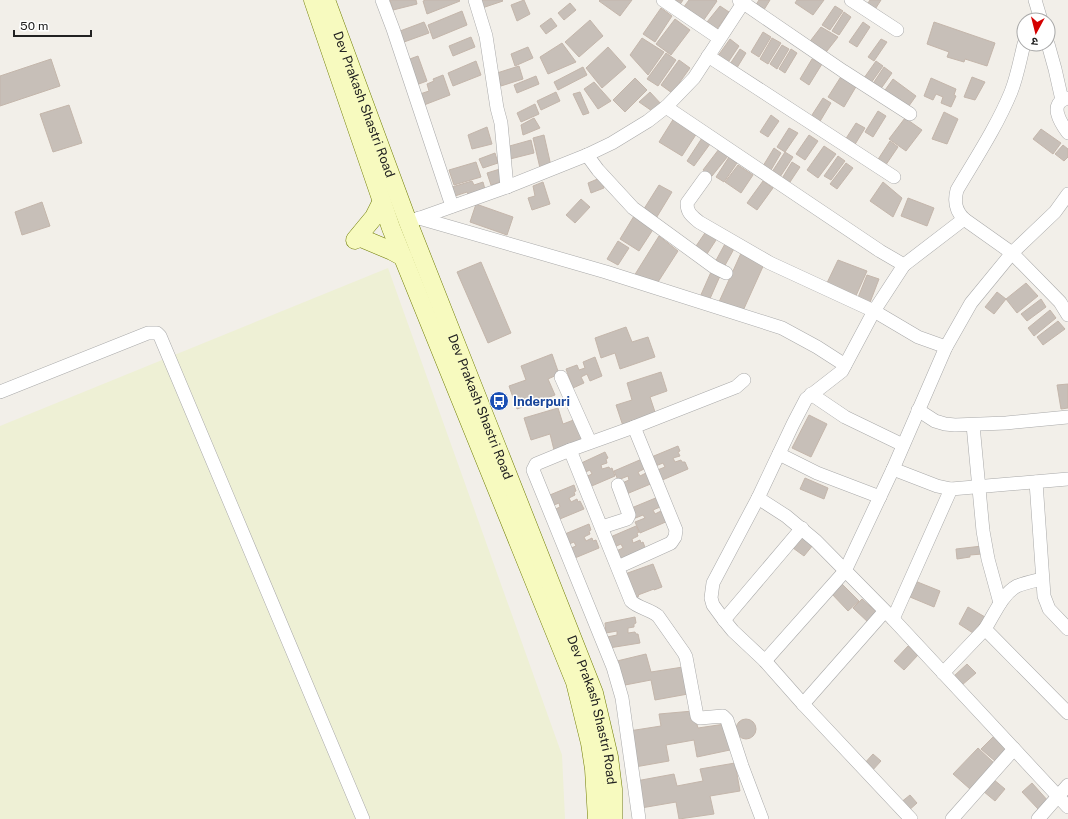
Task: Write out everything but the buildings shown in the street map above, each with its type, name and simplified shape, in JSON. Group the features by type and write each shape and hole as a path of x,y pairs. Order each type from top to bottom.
{"street":[{"name":"Dev Prakash Shastri Road","path":"313,0 382,201 406,223"},
{"name":"Dev Prakash Shastri Road","path":"326,0 406,223 594,693 609,757 613,789 613,819"},
{"path":"382,0 452,206"},
{"path":"475,0 486,36 497,108 501,123 507,187"},
{"path":"663,0 719,38"},
{"path":"851,0 897,30"},
{"path":"1032,12 1034,0"},
{"path":"1034,0 1038,12"},
{"path":"406,223 507,187 587,155 612,143 648,121 666,106 694,78 742,1 843,71 910,114"},
{"path":"1022,52 1012,90 1006,104 957,190 954,198 956,207 964,219 1012,253 1060,302 1068,315"},
{"path":"1053,52 1062,68 1065,99 1058,103 1058,116 1068,133"},
{"path":"708,56 894,177"},
{"path":"666,106 880,251 904,265"},
{"path":"587,155 598,170 633,208 714,267 726,273"},
{"path":"705,178 687,203 689,214 699,222 770,263 874,311 918,337 946,347"},
{"path":"765,661 845,571 893,469 946,347 971,303 1012,253 1055,212 1068,194"},
{"path":"382,201 374,217 358,240 392,251 403,257"},
{"path":"1055,212 1068,209"},
{"path":"911,819 803,704 765,661 733,631 713,605 711,598 712,583 758,498 806,399 836,376 845,365 874,311 904,265 964,219"},
{"name":"Dev Prakash Shastri Road","path":"406,223 403,257 575,682 590,744 594,769 597,819"},
{"path":"406,223 606,272 782,328 817,347 845,365"},
{"path":"0,392 148,333 157,333 160,336 363,819"},
{"path":"561,377 590,442"},
{"path":"639,819 622,698 618,684 613,668 533,470 536,464 733,388 744,380"},
{"path":"811,394 845,417 903,445"},
{"path":"918,410 935,421 945,424 973,425 1068,417"},
{"path":"973,425 983,531 988,558 1000,603"},
{"path":"618,567 671,543 676,534 676,530 634,427"},
{"path":"570,450 631,601 654,612 684,653 697,716 700,718 723,716 727,720 762,819"},
{"path":"779,454 817,473 880,497"},
{"path":"893,469 931,484 951,489 1068,479"},
{"path":"1036,482 1044,596 1049,609 1068,629"},
{"path":"602,527 627,519 630,515 618,485"},
{"path":"803,704 889,616 951,489"},
{"path":"758,498 802,528 889,616 1068,807"},
{"path":"724,620 802,528"},
{"path":"943,673 985,629 1000,603 1012,590 1018,586 1042,579"},
{"path":"985,629 1068,713"},
{"path":"952,819 1014,749"},
{"path":"1038,819 1068,785"}],"green space":[{"path":"388,268 562,755 565,819 0,819 0,426"}],"place":[{"name":"Inderpuri","path":"499,401"}]}
